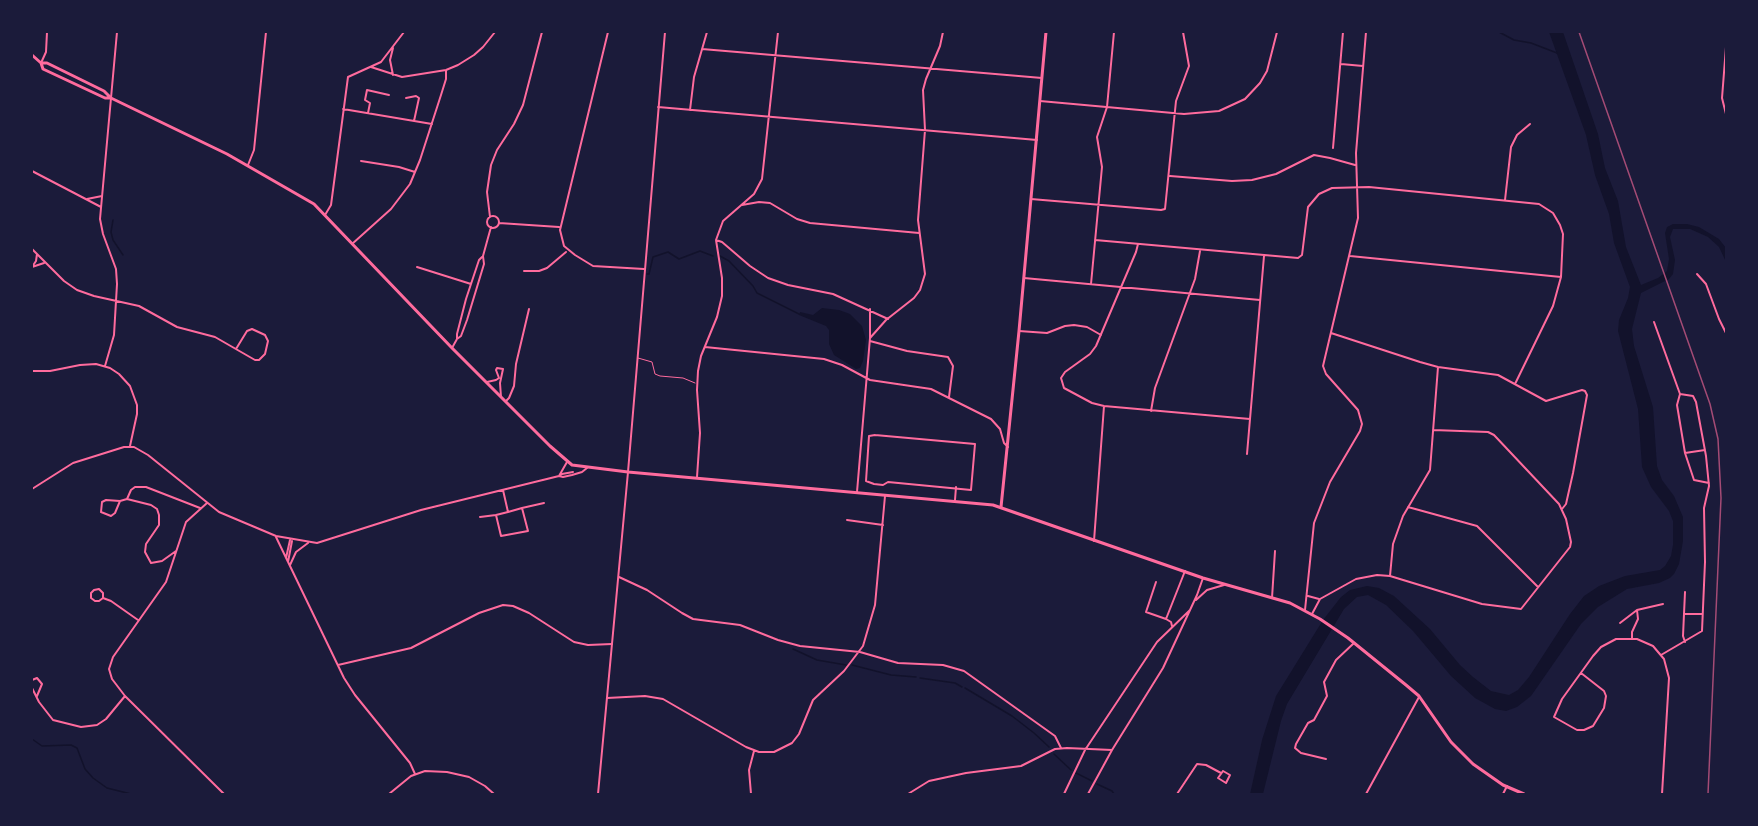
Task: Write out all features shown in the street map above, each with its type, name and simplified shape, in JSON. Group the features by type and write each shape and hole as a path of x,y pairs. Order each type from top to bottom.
{"main road":[{"path":"1001,507 1046,32"},
{"path":"32,55 41,63 43,69 54,75 105,98 111,98"},
{"path":"41,63 48,63 104,91 111,98 248,165 306,199 325,215 452,348 567,462 587,468 955,500 1001,507 1185,572 1272,598 1305,610 1348,638 1419,696 1451,742 1461,752 1486,774 1524,795"}],"street":[{"path":"41,63 46,52 47,32"},
{"path":"105,366 114,334 117,300 116,268 101,226 101,207 117,32"},
{"path":"248,165 254,150 266,32"},
{"path":"325,215 331,205 348,77 381,62 404,32"},
{"path":"371,67 404,77 447,70 474,55 495,32"},
{"path":"457,339 461,336 484,264 483,256 491,227 487,221 490,217 487,183 491,165 523,105 542,32"},
{"path":"608,32 560,227 564,246 586,262 601,267 644,269"},
{"path":"598,795 665,32"},
{"path":"690,110 694,77 707,32"},
{"path":"697,477 700,433 697,384 699,363 717,317 722,296 717,240 723,221 754,194 762,179 778,32"},
{"path":"870,340 888,318 914,298 923,282 925,266 919,233 918,206 925,130 923,90 943,32"},
{"path":"1091,284 1102,167 1097,137 1107,107 1114,32"},
{"path":"1031,199 1165,209 1174,113 1177,97 1189,66 1183,32"},
{"path":"1040,101 1174,113 1219,111 1245,99 1256,88 1264,77 1277,32"},
{"path":"1333,147 1343,32"},
{"path":"1305,610 1314,523 1330,482 1362,424 1358,410 1324,370 1323,363 1358,218 1355,165 1366,32"},
{"path":"393,75 390,60 394,46"},
{"path":"1726,47 1722,98 1726,114"},
{"path":"702,49 1042,78"},
{"path":"1341,64 1363,66"},
{"path":"352,244 391,209 401,197 415,172 446,80 447,70"},
{"path":"368,114 370,103 365,100 367,90 389,95"},
{"path":"406,98 416,96 419,98 414,121"},
{"path":"658,108 1037,140"},
{"path":"343,109 432,124"},
{"path":"1505,200 1511,147 1517,135 1530,124"},
{"path":"1169,176 1232,181 1252,180 1276,174 1314,155 1355,165"},
{"path":"361,161 415,172"},
{"path":"32,171 101,207"},
{"path":"1095,240 1298,258 1302,255 1305,215 1313,200 1319,194 1332,188 1357,187 1539,204 1556,217 1563,234 1561,277 1553,306 1515,384"},
{"path":"87,199 102,196"},
{"path":"739,206 753,202 765,202 775,205 796,219 810,223 919,233"},
{"path":"490,217 496,217 499,223"},
{"path":"491,227 496,227 499,223 560,227"},
{"path":"717,240 723,242 750,266 768,278 788,285 833,294 888,318"},
{"path":"1138,244 1101,335 1093,350 1065,372 1061,381 1064,388 1072,394 1104,406 1250,419"},
{"path":"32,249 77,290 93,296 139,306 177,327 215,337 255,360 259,360 265,354 268,341 265,335 252,329 247,331 236,349"},
{"path":"1151,411 1155,388 1197,273 1200,249"},
{"path":"524,271 539,271 547,268 566,252"},
{"path":"32,267 36,261 36,254"},
{"path":"1247,454 1264,255"},
{"path":"452,348 457,339 466,299 479,260 483,256"},
{"path":"1350,256 1561,277"},
{"path":"32,267 46,263"},
{"path":"417,267 471,284"},
{"path":"1697,274 1706,284 1726,333"},
{"path":"1024,278 1260,300"},
{"path":"466,299 472,301"},
{"path":"506,401 514,386 516,364 529,309"},
{"path":"857,492 870,340 870,309"},
{"path":"461,319 466,320"},
{"path":"1654,322 1680,394 1677,405 1685,453 1694,480 1709,483"},
{"path":"1019,331 1047,333 1074,325 1087,327 1101,335"},
{"path":"1331,333 1438,367 1498,375 1546,401 1582,390 1587,393 1573,473 1566,504 1562,509"},
{"path":"870,340 907,351 948,357 953,366 949,397"},
{"path":"705,347 824,359 842,365 867,379 924,387 992,419 1000,429 1004,443 1008,447"},
{"path":"32,371 58,370 86,364 105,366 124,377 135,396 137,414 130,447"},
{"path":"1390,576 1393,544 1408,507 1430,470 1438,367"},
{"path":"487,382 499,378 497,368 503,369 500,383 501,397"},
{"path":"1661,655 1702,631 1705,562 1704,508 1709,483 1696,402 1693,396 1680,394"},
{"path":"1094,541 1104,406"},
{"path":"1312,614 1320,598 1362,576 1377,574 1482,604 1523,608 1571,544 1562,509 1492,433 1433,430"},
{"path":"875,435 975,444 971,490 888,482 883,485 866,481 868,452 869,436 875,435"},
{"path":"861,441 869,442"},
{"path":"32,489 73,463 130,447 148,455 207,503 235,520 276,536 317,543 421,510 559,476 563,477 582,472 587,468"},
{"path":"860,449 868,452"},
{"path":"1685,453 1705,450"},
{"path":"559,476 567,462"},
{"path":"127,499 131,490 146,487 200,508"},
{"path":"955,500 956,487"},
{"path":"502,490 508,512"},
{"path":"607,698 645,696 663,699 754,751 774,752 792,743 799,734 813,700 844,671 860,652 868,631 875,605 885,495"},
{"path":"120,501 115,513 111,516 101,512 102,502 106,500 127,499 151,505 157,509 159,525 146,544 145,552 151,562 159,562 176,551"},
{"path":"207,503 190,517 184,526 166,582 109,665 112,679 125,696 224,795"},
{"path":"480,517 544,503"},
{"path":"1408,507 1477,526 1538,587"},
{"path":"496,515 501,536 528,531 522,508"},
{"path":"847,520 883,525"},
{"path":"276,536 338,665 355,695 410,763 415,774"},
{"path":"288,562 291,540"},
{"path":"288,562 308,543"},
{"path":"1272,598 1275,551"},
{"path":"1166,619 1185,572"},
{"path":"618,576 647,590 693,619 740,625 800,646 860,652 898,663 942,665 964,671 1055,736 1061,748"},
{"path":"1088,795 1112,750 1163,668 1192,608 1203,578"},
{"path":"1156,582 1146,612 1166,619 1171,622 1172,626"},
{"path":"1194,602 1214,586 1228,585"},
{"path":"99,589 103,593 103,598 94,602 91,593 99,589"},
{"path":"1685,592 1683,636 1685,642"},
{"path":"1308,596 1320,598"},
{"path":"103,598 111,601 138,621"},
{"path":"1620,623 1637,610 1663,604"},
{"path":"338,665 411,648 479,613 503,605 513,606 529,613 574,642 588,645 612,644"},
{"path":"1064,795 1085,750 1157,642 1192,608"},
{"path":"1632,638 1632,632 1638,619 1637,610"},
{"path":"1684,614 1703,614"},
{"path":"1581,673 1604,691 1606,696 1604,708 1593,726 1577,730 1554,717 1556,710 1581,673 1597,651 1616,639 1632,638 1648,643 1661,655 1669,678 1662,795"},
{"path":"1326,759 1301,753 1295,748 1308,723 1314,720 1327,696 1324,682 1336,660 1354,643"},
{"path":"32,680 37,678 42,684 36,698"},
{"path":"32,688 36,698 53,720 86,727 96,725 106,719 125,696"},
{"path":"1366,795 1419,696"},
{"path":"908,795 929,781 966,773 1021,766 1049,751 1061,748 1112,750"},
{"path":"752,795 749,770 754,751"},
{"path":"1177,795 1197,764 1206,765 1221,773"},
{"path":"390,795 415,774 425,771 458,774 478,782 494,795"},
{"path":"1503,795 1507,786"}],"lane":[{"path":"637,358 652,363 655,374 690,380 697,384"}],"shaded area":[{"path":"1549,32 1563,32 1598,134 1605,168 1618,201 1626,247 1641,285 1658,278 1667,271 1669,259 1665,233 1667,227 1673,224 1699,227 1719,239 1726,248 1726,262 1719,247 1708,237 1690,229 1673,229 1670,237 1675,260 1673,274 1669,279 1641,293 1632,329 1634,346 1653,407 1657,466 1662,480 1674,496 1683,517 1683,541 1679,564 1670,578 1659,583 1627,589 1598,607 1581,624 1531,696 1517,707 1506,711 1495,709 1475,698 1451,676 1413,631 1386,605 1368,595 1357,597 1344,609 1287,704 1263,794 1250,794 1262,740 1276,696 1323,620 1341,597 1350,590 1367,586 1379,588 1394,596 1430,629 1473,677 1491,691 1509,695 1518,690 1529,677 1584,596 1599,586 1625,576 1660,570 1671,556 1673,521 1669,511 1651,487 1642,467 1638,409 1618,331 1619,320 1630,287 1614,243 1609,214 1595,175 1586,135"},
{"path":"822,308 850,314 862,326 866,340 860,368 856,369 834,355 829,344 829,330 826,326 799,315 800,312 813,315"}],"waterway":[{"path":"1499,32 1514,40 1531,43 1557,53"},
{"path":"113,220 111,232 113,240 123,255"},
{"path":"647,274 649,274 653,257 668,252 679,259 700,251 713,256"},
{"path":"720,256 729,261 757,293 799,314"},
{"path":"793,649 817,660 846,665"},
{"path":"852,665 891,675 916,677"},
{"path":"920,678 955,683 962,687"},
{"path":"965,688 1012,716 1049,747"},
{"path":"32,739 42,746 71,745 77,748 85,769 93,778 107,788 131,794"},
{"path":"1054,754 1071,770"},
{"path":"1076,773 1092,781"},
{"path":"1097,784 1114,794"}],"railway":[{"path":"1579,32 1710,404 1718,439 1721,498 1708,794"}]}
